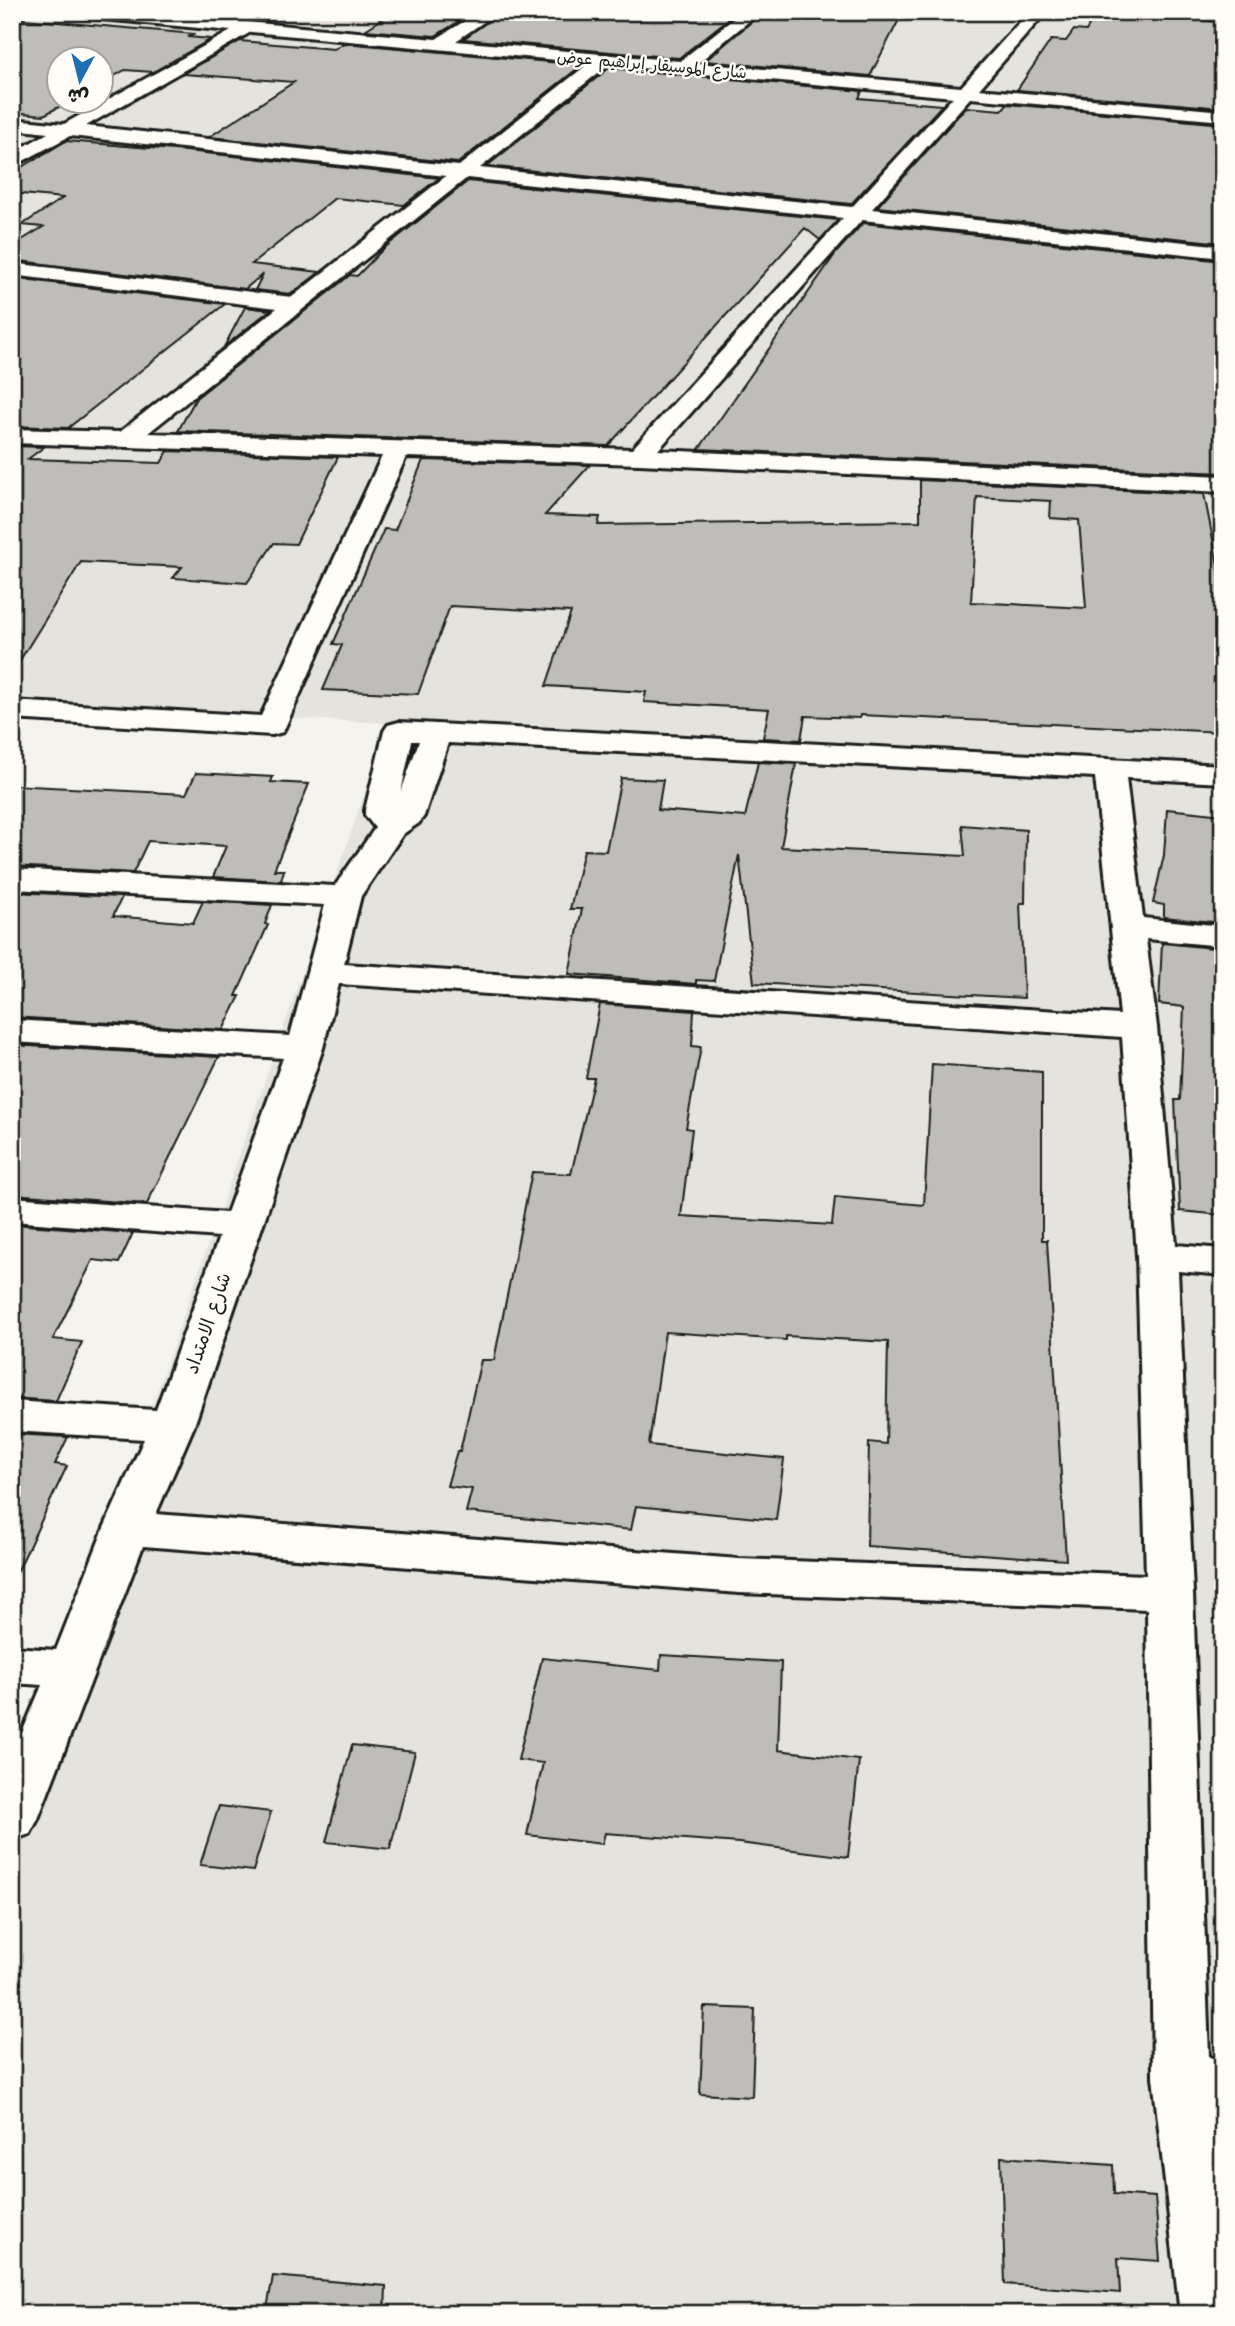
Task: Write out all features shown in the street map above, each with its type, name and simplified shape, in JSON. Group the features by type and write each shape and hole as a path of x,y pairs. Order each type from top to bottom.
{"street":[{"name":"شارع الموسيقار إبراهيم عوض","path":"81,12 1223,116"},
{"path":"440,44 490,12"},
{"path":"683,67 752,12"},
{"path":"639,457 1038,12"},
{"path":"12,161 249,27"},
{"path":"125,440 605,59"},
{"path":"12,124 1223,252"},
{"path":"12,269 296,303"},
{"path":"12,436 639,457 1223,484"},
{"path":"12,710 272,726 397,450"},
{"path":"391,827 381,815 381,810 400,731 1223,774"},
{"name":"شارع الامتداد","path":"12,1819 74,1669 127,1528 172,1426 305,1048 344,895 391,827 408,816 438,732"},
{"path":"1109,768 1139,1027 1157,1256 1170,1593 1202,2081 1211,2314"},
{"path":"12,879 344,895"},
{"path":"1128,927 1223,936"},
{"path":"323,973 1139,1027"},
{"path":"12,1031 305,1048"},
{"path":"12,1209 241,1226"},
{"path":"1157,1256 1223,1262"},
{"path":"12,1416 172,1426"},
{"path":"127,1528 739,1576 1170,1593"},
{"path":"12,1665 74,1669"}],"shaded area":[{"path":"12,12 1223,12 1223,2314 12,2314 12,1810 389,723 12,706"}],"building":[{"path":"393,12 474,12 435,36 365,30"},
{"path":"501,12 737,12 679,58 463,39"},
{"path":"763,12 903,12 870,76 705,61"},
{"path":"1097,13 1223,22 1223,108 1017,90 1051,40 1066,41 1074,30 1086,31"},
{"path":"12,18 195,34 188,37 211,39 153,72 125,70 116,75 116,46 46,46 46,114 12,112"},
{"path":"240,41 334,49 344,43 582,65 458,163 209,137 294,82 183,74"},
{"path":"609,68 862,91 859,98 942,105 851,204 487,166"},
{"path":"1007,104 1223,124 1223,243 877,207 966,107 1002,110"},
{"path":"66,141 439,178 404,205 335,198 252,264 320,272 291,294 255,290 263,274 245,289 12,260 12,246 43,227 22,225 63,198 12,193 12,173"},
{"path":"468,181 838,220 820,240 805,228 608,446 178,431 196,398 350,275 357,276 383,249"},
{"path":"863,223 1223,261 1223,473 699,449 836,253"},
{"path":"12,278 225,304 68,428 12,426"},
{"path":"245,307 270,310 224,347"},
{"path":"12,446 44,447 28,459 161,463 168,451 338,457 296,544 274,543 247,583 173,578 182,567 81,562 12,673"},
{"path":"423,460 590,465 545,515 600,517 598,525 920,521 920,480 1204,494 1223,590 1223,732 860,715 860,718 805,716 801,740 763,738 769,709 644,702 646,692 546,686 571,612 450,606 418,694 323,690 342,645 333,644 384,529 395,530","holes":["977,497 1051,501 1050,518 1079,520 1086,608 971,602"]},
{"path":"758,762 796,764 781,847 965,856 962,825 1026,830 1025,903 1020,903 1024,998 754,983 739,855 714,981 696,980 696,984 569,974 582,909 570,909 584,850 606,851 621,778 663,780 658,810 745,817"},
{"path":"196,773 273,777 271,782 309,784 274,870 284,870 281,881 213,877 226,846 148,841 133,873 12,866 12,785 186,794"},
{"path":"1167,809 1223,815 1223,923 1164,917 1164,905 1153,903 1164,855"},
{"path":"12,892 122,897 113,916 193,923 203,901 272,905 265,924 268,925 236,996 240,996 223,1030 12,1017"},
{"path":"1162,943 1223,949 1223,1215 1180,1211 1175,1100 1180,1100 1184,1007 1159,1004"},
{"path":"600,1004 694,1011 692,1046 701,1047 686,1128 692,1129 681,1216 832,1225 835,1197 924,1205 932,1064 1042,1072 1042,1240 1047,1240 1066,1560 867,1546 869,1442 886,1444 888,1342 786,1336 786,1340 665,1332 649,1445 784,1459 776,1520 636,1506 631,1530 466,1512 472,1489 447,1486 457,1451 460,1451 481,1360 494,1360 532,1172 571,1174 594,1078 586,1078"},
{"path":"12,1045 219,1057 147,1204 12,1194"},
{"path":"12,1224 133,1233 119,1263 93,1260 53,1339 82,1342 56,1401 12,1398"},
{"path":"12,1434 68,1437 55,1464 67,1466 12,1583"},
{"path":"661,1655 781,1662 778,1750 859,1760 848,1857 739,1843 605,1833 602,1844 527,1835 543,1763 518,1760 542,1658 660,1670"},
{"path":"352,1745 415,1752 390,1849 326,1842"},
{"path":"219,1806 271,1812 253,1871 200,1865"},
{"path":"704,2007 755,2009 752,2097 700,2094"},
{"path":"1001,2157 1113,2165 1114,2194 1155,2197 1160,2261 1118,2258 1120,2293 1005,2284"},
{"path":"273,2276 386,2286 385,2314 266,2314"}]}
